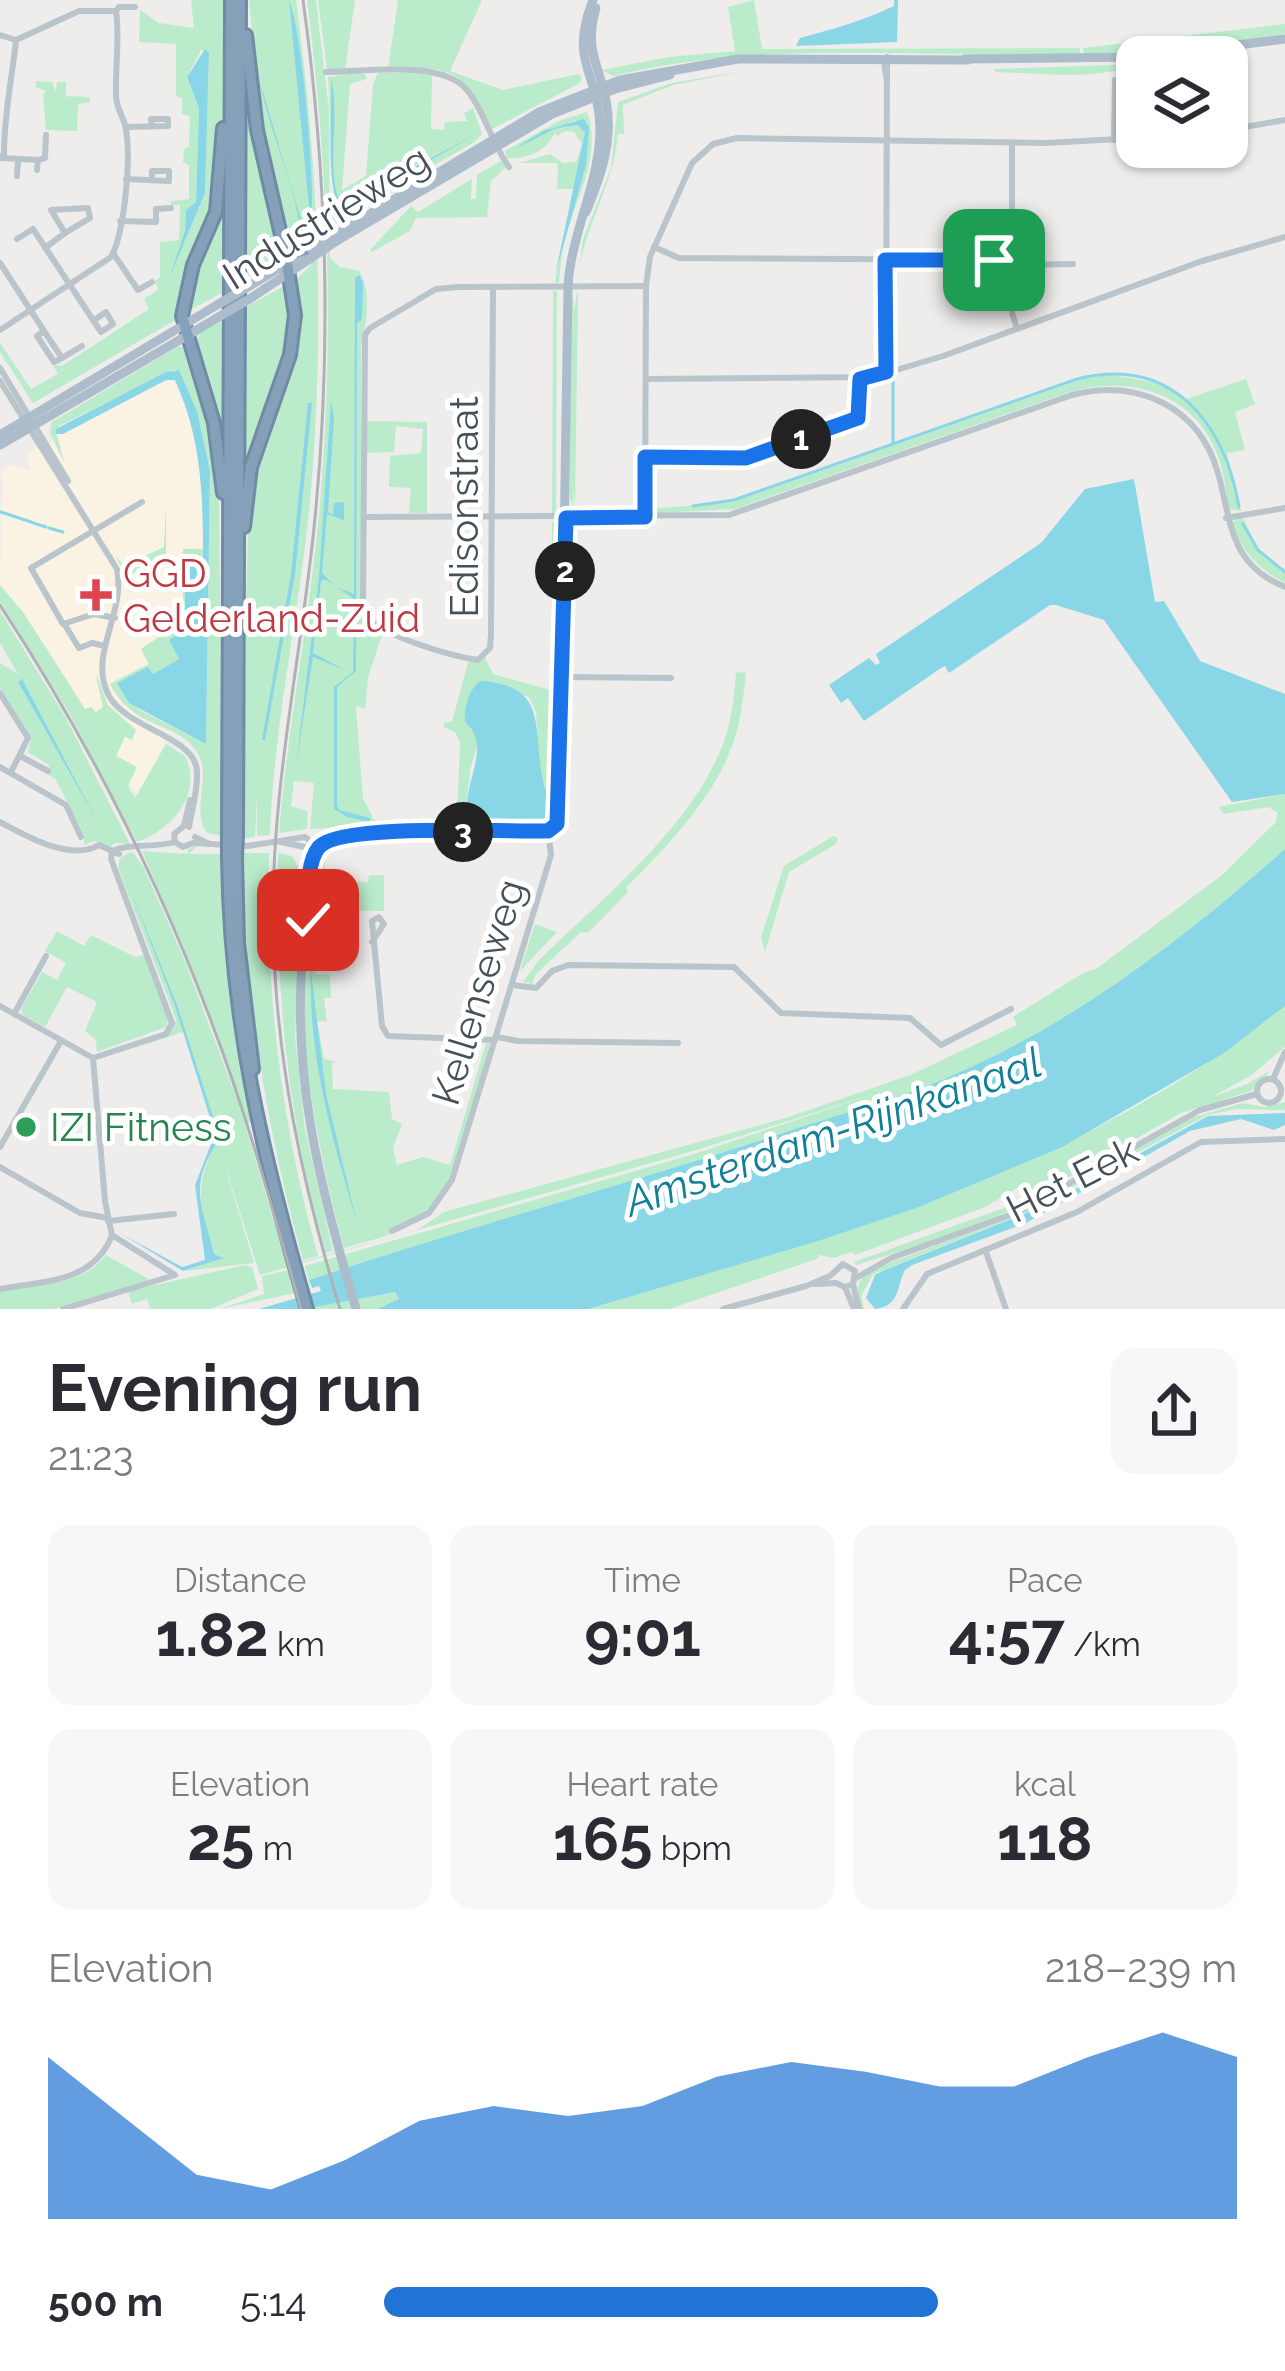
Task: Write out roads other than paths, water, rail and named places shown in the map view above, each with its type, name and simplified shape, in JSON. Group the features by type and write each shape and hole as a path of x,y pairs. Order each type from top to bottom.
{"highway":[{"path":"231,0 232,968 244,1059 310,1309"},
{"path":"237,602 251,467 293,336 294,302 252,100 242,0"},
{"path":"232,834 242,0"},
{"path":"229,580 217,440 181,333 184,293 220,194 231,22"},
{"path":"284,248 311,253"}],"main road":[{"name":"Kellenseweg","path":"548,831 554,829 560,814 568,286 575,239 605,159 609,131 589,45 596,0"},
{"name":"Industrieweg","path":"1248,44 1285,39"},
{"name":"Industrieweg","path":"181,333 217,319 311,253 494,144 598,90 716,63 1116,57"},
{"name":"Industrieweg","path":"181,333 217,305 288,268"},
{"path":"0,445 181,333"},
{"path":"0,435 30,423"},
{"path":"356,1309 334,1236 306,1093 301,1016 314,846 326,835 548,831"}],"street":[{"path":"0,330 113,254 126,207 126,127 116,100 116,11 135,7"},
{"path":"0,24 2,35 16,40 79,11 116,11"},
{"path":"16,40 14,77 2,118 1,158 45,158 46,135"},
{"path":"886,60 886,372"},
{"path":"326,72 420,70 443,74 468,92 509,166"},
{"path":"645,517 646,286 654,247 692,164 713,144 737,138 1114,140 1114,80"},
{"path":"1248,127 1285,121"},
{"path":"126,127 152,126"},
{"path":"1012,143 1012,313 1017,328"},
{"path":"17,176 18,160"},
{"path":"38,160 38,170"},
{"path":"126,179 152,180"},
{"path":"45,248 90,218 88,208 51,210 65,233"},
{"path":"120,221 156,222 156,209 171,208"},
{"path":"17,238 33,229 93,321"},
{"path":"646,379 860,379 1285,237"},
{"path":"654,247 679,258 1073,264"},
{"path":"113,254 138,290 152,282"},
{"path":"0,263 3,275 44,332 36,339 51,362 82,346"},
{"path":"646,286 436,289 370,328 365,335 364,517 717,516 743,511 1072,395 1116,389 1164,401 1193,425 1213,459 1234,540 1248,561 1285,587"},
{"name":"Edisonstraat","path":"364,517 365,619 458,657 478,660 485,656 490,648 493,287"},
{"path":"0,368 118,574 115,618 102,673 113,702 135,722 192,754 197,767 186,826 194,840 212,845 279,842 314,846"},
{"path":"645,457 746,458 844,424 858,418 860,379"},
{"path":"0,381 30,423"},
{"path":"105,646 92,643 80,648 31,570 142,502"},
{"path":"1226,518 1285,508"},
{"path":"65,625 94,614 115,618"},
{"path":"563,677 671,678"},
{"path":"0,693 28,738 10,772"},
{"path":"20,756 48,771"},
{"path":"0,767 66,805 82,837"},
{"path":"0,822 52,845 88,851 99,845 119,851 174,840"},
{"path":"174,840 177,829 186,826"},
{"name":"Kellenseweg","path":"392,1232 429,1213 446,1194 551,854 548,831"},
{"path":"174,840 183,847 194,840"},
{"path":"0,1006 93,1058 166,1034 172,1023 115,867 119,851"},
{"path":"372,942 382,1026 388,1036 678,1043"},
{"path":"14,1014 46,956"},
{"path":"512,985 536,988 552,970 568,965 734,967 781,1013 910,1018 941,1045 1011,1010"},
{"path":"0,1147 61,1041"},
{"path":"1257,1094 1260,1084 1273,1079 1285,1052"},
{"path":"0,1289 82,1273 101,1257 112,1235 93,1058"},
{"path":"1257,1094 1269,1103 1283,1095 1273,1079"},
{"path":"834,1278 840,1265 891,1258 1018,1212 1166,1126 1200,1110 1257,1094"},
{"name":"Het Eek","path":"903,1309 927,1274 1077,1212 1201,1142 1285,1139"},
{"path":"0,1167 80,1213 108,1219 174,1214"},
{"path":"63,1309 175,1275 112,1235"},
{"path":"986,1252 1006,1309"},
{"path":"722,1309 834,1278 851,1283 891,1258"},
{"path":"851,1266 857,1309"}],"water":[{"path":"289,0 299,43 309,139 312,218 306,223 299,220 260,82 301,220 306,222 310,218"},
{"path":"898,0 897,42 796,46 800,38 871,16 894,6"},
{"path":"205,49 209,52 205,193 169,279 185,231 186,210 196,202 199,108 187,77"},
{"path":"331,78 338,198 374,178 409,170 480,132 410,172 375,180 336,200 331,158"},
{"path":"584,119 589,127 586,165 555,276 585,132 577,125 554,129 513,150 543,131"},
{"path":"359,275 363,282 362,319 357,323 356,671 337,687 337,805 370,822 334,809 334,687 353,672 353,598 338,588 354,594 355,278"},
{"path":"179,370 197,411 210,471 206,744 129,703 117,683 148,667 153,674 179,659 169,640 185,630 185,566 203,566 196,448 175,380 166,380 56,434 56,429 166,372"},
{"path":"331,401 328,512 333,515 334,503 344,502 348,522 327,514 322,573 334,585 321,581 313,653 345,670 313,657 296,765 319,577"},
{"path":"308,403 312,403 295,574 262,740 291,574"},
{"path":"1134,479 1155,602 1164,601 1200,661 1285,694 1285,794 1232,802 1104,620 1056,605 949,673 945,666 941,668 864,721 848,698 841,703 829,685 869,658 880,663 876,654 1041,543 1085,489"},
{"path":"22,679 97,821 18,682"},
{"path":"480,681 514,689 531,705 552,809 545,818 468,819 477,742 465,722 465,711"},
{"name":"Amsterdam-Rijnkanaal","path":"1285,849 1285,1006 1224,1053 1062,1147 919,1207 588,1309 377,1309 399,1299 395,1292 305,1309 259,1309 321,1291 319,1286 312,1288 309,1280 737,1148 953,1075 1043,1030 1128,975"},
{"path":"130,889 177,1005 220,1138 203,1170 200,1196 214,1254 224,1258 183,1271 118,1232 182,1267 205,1260 195,1185 215,1134 175,1006"},
{"path":"311,971 326,1094 357,1223 318,1067"},
{"path":"1285,1113 1285,1125 1274,1130 1241,1119 1190,1131 1026,1223 912,1265 889,1304 875,1309 866,1298 875,1275 882,1271 1046,1205 1208,1116"}],"waterway":[{"path":"693,506 734,500 1077,379 1111,374 1140,377 1188,402 1221,448 1239,507"},
{"path":"893,378 893,443"},
{"path":"1,512 34,523"},
{"path":"36,524 46,527"},
{"path":"1243,524 1258,550 1285,572"},
{"path":"49,528 63,532"}],"railway":[{"path":"303,0 322,194 324,388 315,518 277,822 273,925 279,1023 293,1119 340,1309"},
{"path":"0,605 91,758 170,919 239,1098 301,1309"}],"place":[{"name":"GGD Gelderland-Zuid","path":"96,595"},
{"name":"IZI Fitness","path":"26,1127"}]}
